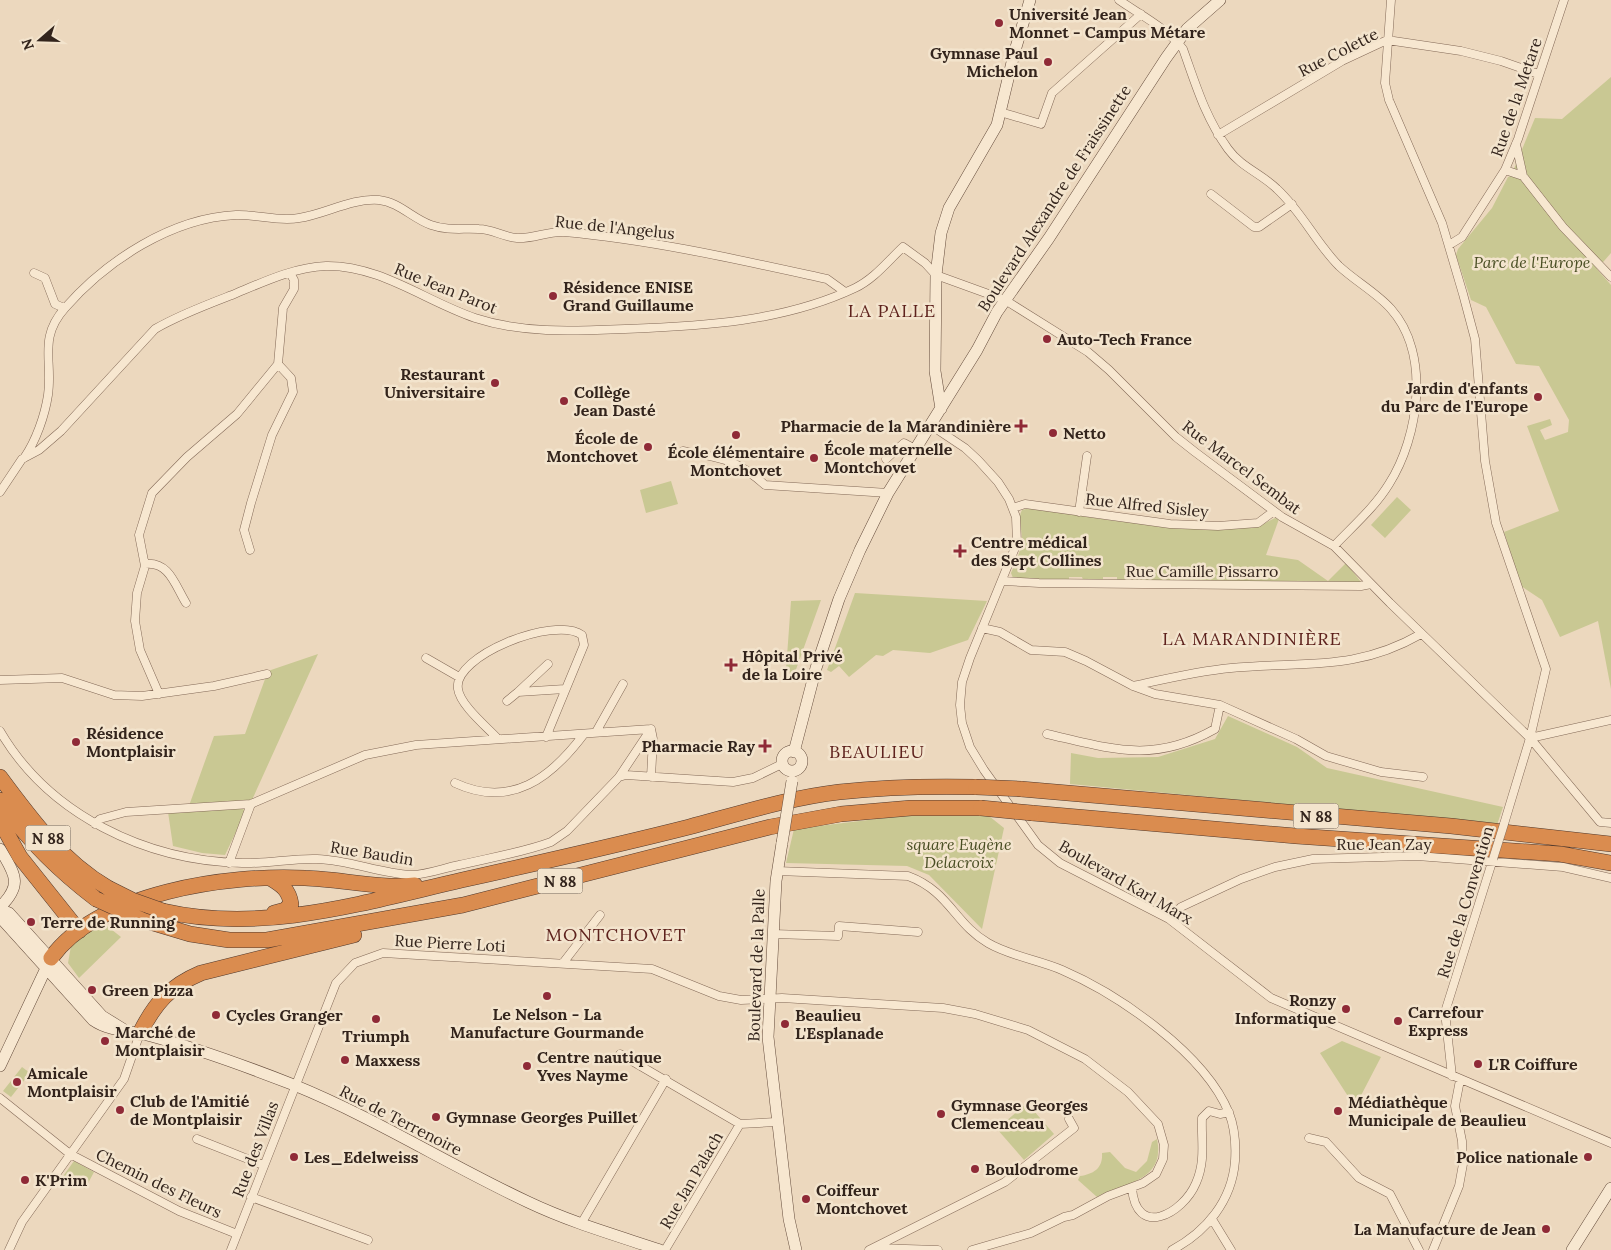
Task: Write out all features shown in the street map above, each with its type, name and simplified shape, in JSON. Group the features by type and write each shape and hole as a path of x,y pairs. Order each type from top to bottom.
{"highway":[{"name":"N 88","path":"0,776 27,814 56,847 89,877 132,900 163,911 188,917 227,919 284,916 378,900 765,807 837,792 908,786 1021,789 1611,844"},
{"name":"N 88","path":"0,800 15,822 39,850 96,898 140,919 190,934 228,940 267,940 463,905 797,822 841,814 911,808 981,808 1296,836 1560,854 1611,863"},
{"path":"0,820 20,857 79,931"},
{"path":"1584,840 1605,833 1611,834"},
{"path":"1560,854 1611,870"},
{"path":"227,919 285,910 291,904 290,894 282,884 270,878"},
{"path":"49,963 60,947 79,931 126,906 165,892 219,880 305,878 374,885 411,886 461,880"},
{"path":"140,1033 152,1012 168,993 182,981 201,973 463,905"}],"street":[{"path":"942,409 935,371 936,275 942,233 950,208 962,184 997,125 1014,54 1030,0"},
{"path":"1119,0 1165,30 1177,42 1182,50 1204,112 1229,151 1244,165 1276,188 1292,204 1339,266 1391,309 1406,334 1414,359 1417,389 1415,411 1400,463 1389,485 1374,504 1334,546"},
{"name":"Boulevard Alexandre de Fraissinette","path":"932,426 1005,300 1049,238 1177,42 1199,17 1220,0"},
{"name":"Rue de la Convention","path":"1391,0 1387,40 1386,83 1389,100 1442,223 1475,339 1485,461 1496,523 1546,669 1530,738 1446,1012 1452,1076"},
{"name":"Rue de la Metare","path":"1449,245 1462,237 1505,170 1516,144 1564,0"},
{"path":"1000,112 1040,124 1052,94 1140,14"},
{"name":"Rue Colette","path":"1218,135 1342,61 1387,40 1461,51 1501,61 1538,74"},
{"path":"1516,144 1523,176 1563,227 1611,277"},
{"path":"1505,170 1523,176"},
{"path":"1211,194 1254,227 1265,223 1292,204"},
{"name":"Rue de l'Angelus","path":"22,459 34,440 48,396 47,352 49,335 64,308 106,268 156,238 177,229 236,215 298,219 363,200 392,203 428,225 447,229 479,229 515,238 562,232 687,249 827,279 846,292"},
{"name":"Rue Jean Parot","path":"0,492 22,459 39,450 61,431 155,329 175,317 290,273 325,266 363,270 475,318 520,329 562,330 705,326 735,322 802,307 846,292 873,276 903,247 925,263 936,275"},
{"path":"34,273 44,278 55,304 64,308"},
{"path":"159,694 140,650 135,621 136,604 144,564 139,535 152,494 187,457 237,414 278,364 283,308 294,289 294,280 290,273"},
{"name":"Rue Marcel Sembat","path":"936,275 1005,300 1088,352 1109,370 1176,437 1274,511 1334,546 1421,634 1530,738 1600,822 1611,823"},
{"path":"250,550 244,530 250,503 272,435 293,392 291,378 278,364"},
{"name":"Boulevard de la Palle","path":"796,1250 789,1219 776,1122 768,1037 768,999 777,871 792,776 800,767 802,760 794,752 816,668 840,598 860,550 888,493 932,426"},
{"name":"Boulevard Karl Marx","path":"932,426 965,448 978,460 998,482 1013,508 1017,529 1017,543 962,682 960,705 962,723 970,747 984,770 1038,845 1060,863 1168,919 1271,998 1611,1143"},
{"path":"886,458 900,444 909,444 917,450"},
{"path":"683,451 727,459 751,472 766,485 888,493"},
{"path":"1080,512 1087,456"},
{"name":"Rue Alfred Sisley","path":"1013,508 1025,504 1170,524 1218,526 1258,523 1274,511"},
{"path":"144,564 155,562 162,566 186,603"},
{"name":"Rue Camille Pissarro","path":"1002,581 1204,585 1361,586 1372,584"},
{"path":"982,628 1000,632 1031,650 1072,655 1133,686 1163,695 1220,705 1296,739 1326,756 1381,772 1423,777"},
{"path":"498,740 461,700 457,688 459,677 481,657 520,636 550,630 573,631 582,635 584,645 546,737"},
{"path":"1133,686 1162,679 1231,668 1298,666 1365,658 1397,647 1421,634"},
{"path":"426,658 459,677"},
{"path":"507,701 548,664"},
{"path":"0,680 62,678 114,695 159,694 214,686 267,674"},
{"path":"1162,679 1163,695"},
{"path":"596,732 624,684"},
{"path":"518,692 566,689"},
{"path":"1047,734 1119,750 1156,751 1195,740 1215,729 1220,705"},
{"path":"1530,738 1611,720"},
{"path":"95,824 100,819 126,812 251,804 365,755 422,744 651,729 653,739 651,777"},
{"name":"Rue Baudin","path":"0,731 19,760 35,779 73,811 114,833 165,851 229,863 257,863 317,858 337,860 411,875 551,842 567,831 619,777 651,729"},
{"path":"455,783 473,791 496,793 518,790 530,785 550,770 584,734"},
{"path":"782,764 784,755 794,752"},
{"path":"619,777 732,782 753,778 782,764"},
{"path":"782,764 792,776"},
{"path":"229,863 251,804"},
{"name":"Rue de Terrenoire","path":"0,849 14,873 15,879 12,893 0,908 9,913 49,963"},
{"name":"Rue Jean Zay","path":"1168,919 1181,907 1241,879 1275,867 1313,859 1408,855 1563,866 1611,878"},
{"path":"777,871 908,876 921,881 936,891 988,944 1044,962 1089,983 1113,997 1166,1036 1192,1058 1210,1079 1229,1112 1235,1136 1234,1166 1227,1192 1212,1219 1184,1243 1172,1250"},
{"path":"563,963 600,915"},
{"name":"Rue de Terrenoire","path":"0,917 102,1016 123,1029 140,1033 294,1086 350,1110 446,1162 530,1203 581,1224 660,1250"},
{"path":"772,934 838,936 839,926 918,932"},
{"name":"Rue Pierre Loti","path":"294,1086 336,983 345,971 362,960 383,953 652,969 719,996 741,1000 768,999 943,1008 1002,1021 1042,1036 1085,1059 1128,1092 1151,1115 1162,1134 1163,1159 1156,1174 1132,1188 1108,1196 1073,1215 1064,1217 1030,1233 972,1250"},
{"path":"0,1066 49,963"},
{"path":"9,1250 22,1222 124,1079 140,1033"},
{"path":"620,1054 666,1079 740,1124 776,1122"},
{"path":"581,1224 666,1079"},
{"path":"1433,1250 1458,1186 1463,1164 1462,1141 1455,1106 1460,1080"},
{"name":"Rue des Villas","path":"231,1250 294,1086"},
{"name":"Chemin des Fleurs","path":"0,1098 70,1154 178,1211 237,1234"},
{"path":"1132,1188 1134,1201 1147,1215 1159,1218 1172,1213 1188,1197 1200,1171 1204,1155 1202,1118 1209,1112 1220,1114 1229,1112"},
{"path":"872,1249 1005,1182 1074,1128 1069,1119"},
{"name":"Rue Jan Palach","path":"665,1250 740,1124"},
{"path":"1309,1138 1326,1142 1359,1178 1390,1194 1419,1250"},
{"path":"198,1139 264,1165"},
{"path":"1572,1250 1611,1188"},
{"path":"251,1197 368,1240"},
{"path":"1212,1219 1231,1250"},
{"path":"872,1249 938,1250"}],"green space":[{"name":"Parc de l'Europe","path":"1611,77 1611,253 1597,269 1611,285 1611,689 1598,621 1560,637 1542,600 1521,586 1504,532 1559,511 1527,426 1550,419 1552,425 1540,430 1545,440 1568,432 1569,420 1539,366 1516,364 1486,307 1471,300 1456,255 1458,249 1492,208 1508,177 1511,176 1535,118 1562,119"},
{"path":"671,481 678,504 646,513 640,490"},
{"path":"1397,497 1411,510 1385,538 1371,525"},
{"path":"1030,508 1115,521 1210,529 1257,527 1275,518 1279,519 1266,555 1298,560 1328,581 1346,563 1361,582 1117,581 1117,577 1103,577 1103,581 1083,580 1082,577 1069,577 1069,580 1013,578 1011,573 1018,556 1022,535 1021,513 1022,510"},
{"path":"855,593 987,601 968,640 930,653 893,650 883,656 876,655 849,677 839,666 831,672 827,670"},
{"path":"821,600 794,675 786,670 791,601"},
{"path":"318,654 252,800 239,803 191,805 190,803 214,736 245,734 268,671"},
{"path":"1228,716 1297,747 1327,768 1503,807 1496,828 1432,818 1070,784 1071,753 1098,758 1158,757 1215,739"},
{"path":"243,808 245,813 225,855 202,853 173,846 168,812"},
{"name":"square Eugène Delacroix","path":"901,816 989,816 1004,828 982,929 929,875 907,866 786,863 794,829"},
{"path":"102,922 121,937 79,978 68,963 71,946"},
{"path":"1342,1041 1381,1057 1355,1107 1320,1053"},
{"name":"Amicale Montplaisir","path":"22,1067 30,1073 11,1097 3,1091"},
{"path":"1027,1103 1054,1134 1024,1160 997,1129"},
{"path":"1157,1139 1158,1153 1155,1164 1149,1173 1140,1179 1097,1197 1078,1180 1080,1176 1089,1174 1097,1169 1101,1163 1102,1153 1110,1152 1125,1168 1136,1172 1147,1161 1152,1142"},
{"path":"74,1161 94,1172 85,1189 61,1179"}],"place":[{"name":"Université Jean Monnet - Campus Métare","path":"999,23"},
{"name":"Gymnase Paul Michelon","path":"1048,62"},
{"name":"Résidence ENISE Grand Guillaume","path":"553,296"},
{"name":"Auto-Tech France","path":"1047,339"},
{"name":"Restaurant Universitaire","path":"495,383"},
{"name":"Jardin d'enfants du Parc de l'Europe","path":"1538,397"},
{"name":"Collège Jean Dasté","path":"564,401"},
{"name":"Pharmacie de la Marandinière","path":"1021,426"},
{"name":"Netto","path":"1053,433"},
{"name":"École élémentaire Montchovet","path":"736,435"},
{"name":"École de Montchovet","path":"648,447"},
{"name":"École maternelle Montchovet","path":"814,458"},
{"name":"Centre médical des Sept Collines","path":"960,551"},
{"name":"Hôpital Privé de la Loire","path":"731,665"},
{"name":"Résidence Montplaisir","path":"76,742"},
{"name":"Pharmacie Ray","path":"765,746"},
{"name":"Terre de Running","path":"31,922"},
{"name":"Green Pizza","path":"92,990"},
{"name":"Le Nelson - La Manufacture Gourmande","path":"547,996"},
{"name":"Ronzy Informatique","path":"1346,1009"},
{"name":"Cycles Granger","path":"216,1015"},
{"name":"Triumph","path":"376,1019"},
{"name":"Carrefour Express","path":"1398,1021"},
{"name":"Beaulieu L'Esplanade","path":"785,1024"},
{"name":"Marché de Montplaisir","path":"105,1041"},
{"name":"Maxxess","path":"345,1060"},
{"name":"L'R Coiffure","path":"1478,1064"},
{"name":"Centre nautique Yves Nayme","path":"527,1066"},
{"name":"Amicale Montplaisir","path":"17,1082"},
{"name":"Club de l'Amitié de Montplaisir","path":"120,1110"},
{"name":"Médiathèque Municipale de Beaulieu","path":"1338,1111"},
{"name":"Gymnase Georges Clemenceau","path":"941,1114"},
{"name":"Gymnase Georges Puillet","path":"436,1117"},
{"name":"Les_Edelweiss","path":"294,1157"},
{"name":"Police nationale","path":"1588,1157"},
{"name":"Boulodrome","path":"975,1169"},
{"name":"K'Prim","path":"25,1180"},
{"name":"Coiffeur Montchovet","path":"806,1199"},
{"name":"La Manufacture de Jean","path":"1546,1229"}],"district":[{"name":"LA PALLE","path":"892,310"},
{"name":"LA MARANDINIÈRE","path":"1252,638"},
{"name":"BEAULIEU","path":"877,751"},
{"name":"MONTCHOVET","path":"616,934"}]}
